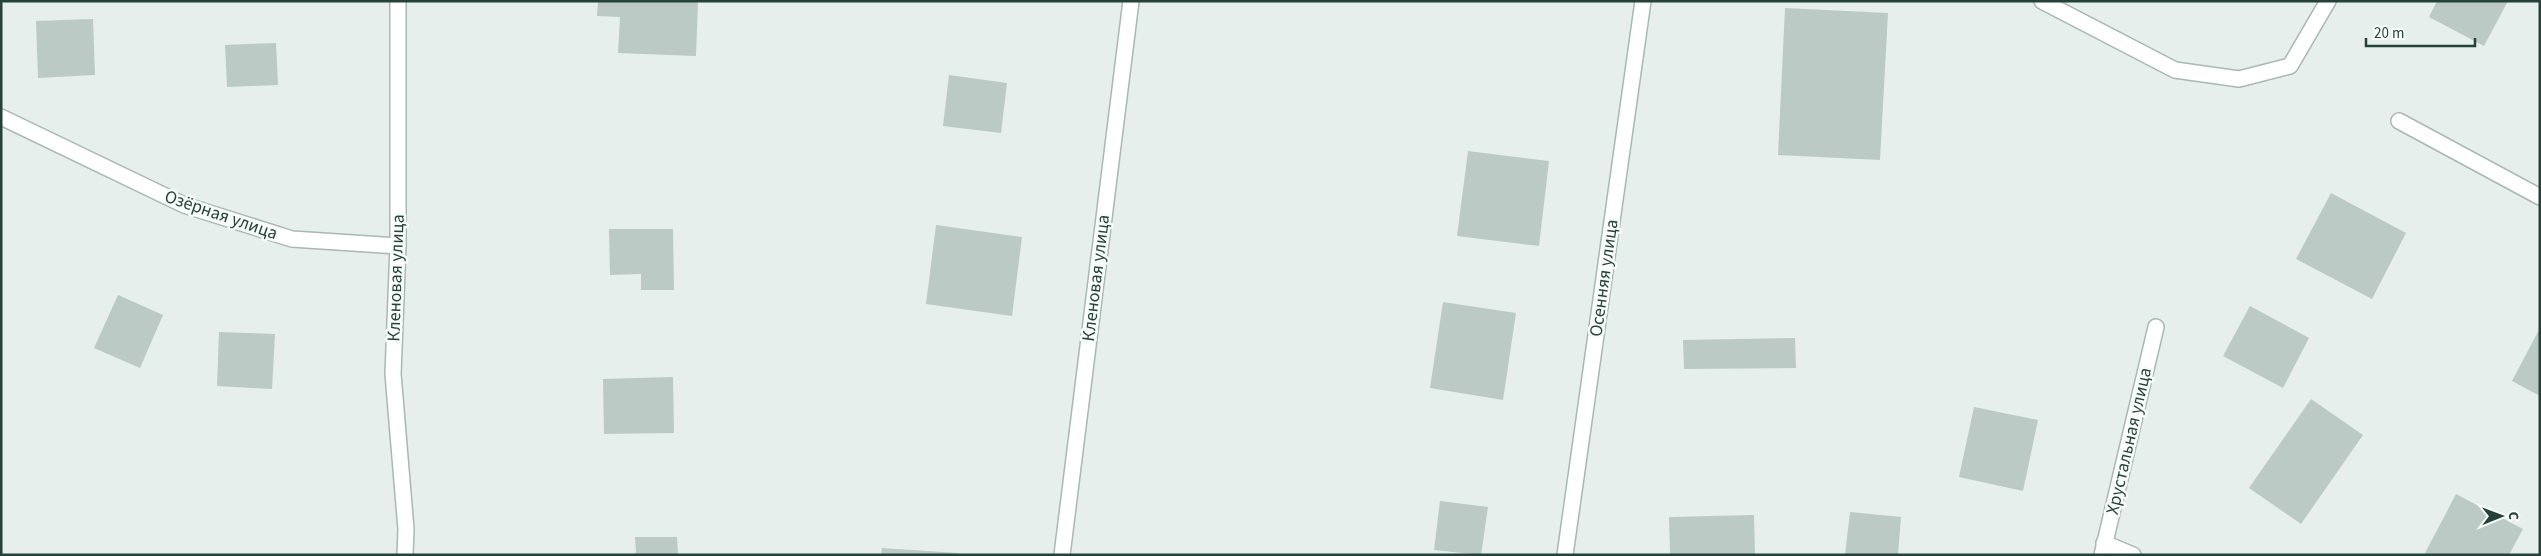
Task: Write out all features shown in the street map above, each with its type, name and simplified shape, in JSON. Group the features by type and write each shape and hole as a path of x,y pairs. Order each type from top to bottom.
{"street":[{"name":"Кленовая улица","path":"398,1 398,246 392,374 406,529 405,555"},
{"name":"Кленовая улица","path":"1062,555 1131,1"},
{"name":"Осенняя улица","path":"1565,555 1643,1"},
{"path":"2042,1 2175,70 2240,79 2290,66 2328,1"},
{"name":"Озёрная улица","path":"1,117 184,205 292,239 398,246"},
{"path":"2399,121 2540,197"},
{"name":"Хрустальная улица","path":"2103,549 2156,327"},
{"path":"2103,549 2133,555"}],"building":[{"path":"598,1 698,1 696,56 618,53 620,17 597,16"},
{"path":"2437,1 2508,1 2484,46 2429,17"},
{"path":"1785,8 1888,13 1880,160 1778,155"},
{"path":"93,19 95,75 38,78 36,21"},
{"path":"276,43 278,85 227,87 225,45"},
{"path":"949,75 1007,83 1001,133 943,126"},
{"path":"1468,151 1549,161 1539,246 1457,236"},
{"path":"2331,193 2406,233 2372,299 2296,259"},
{"path":"936,225 1022,237 1012,316 926,304"},
{"path":"609,229 673,229 674,290 641,290 641,274 610,275"},
{"path":"118,295 163,315 140,368 94,348"},
{"path":"1443,302 1516,313 1503,400 1430,388"},
{"path":"2250,306 2309,338 2283,388 2223,356"},
{"path":"2540,328 2540,396 2512,381"},
{"path":"219,332 275,334 272,389 217,386"},
{"path":"1795,338 1796,368 1684,369 1683,340"},
{"path":"673,377 674,433 604,434 603,379"},
{"path":"2311,399 2363,435 2301,524 2249,488"},
{"path":"1974,407 2038,420 2023,491 1959,477"},
{"path":"2456,494 2523,529 2509,555 2424,555"},
{"path":"1440,501 1488,507 1481,555 1434,550"},
{"path":"1850,512 1901,517 1898,555 1845,555"},
{"path":"1754,515 1755,555 1670,555 1669,517"},
{"path":"635,537 677,537 678,555 634,555 636,552"},
{"path":"882,548 958,553 958,555 881,555"}]}
